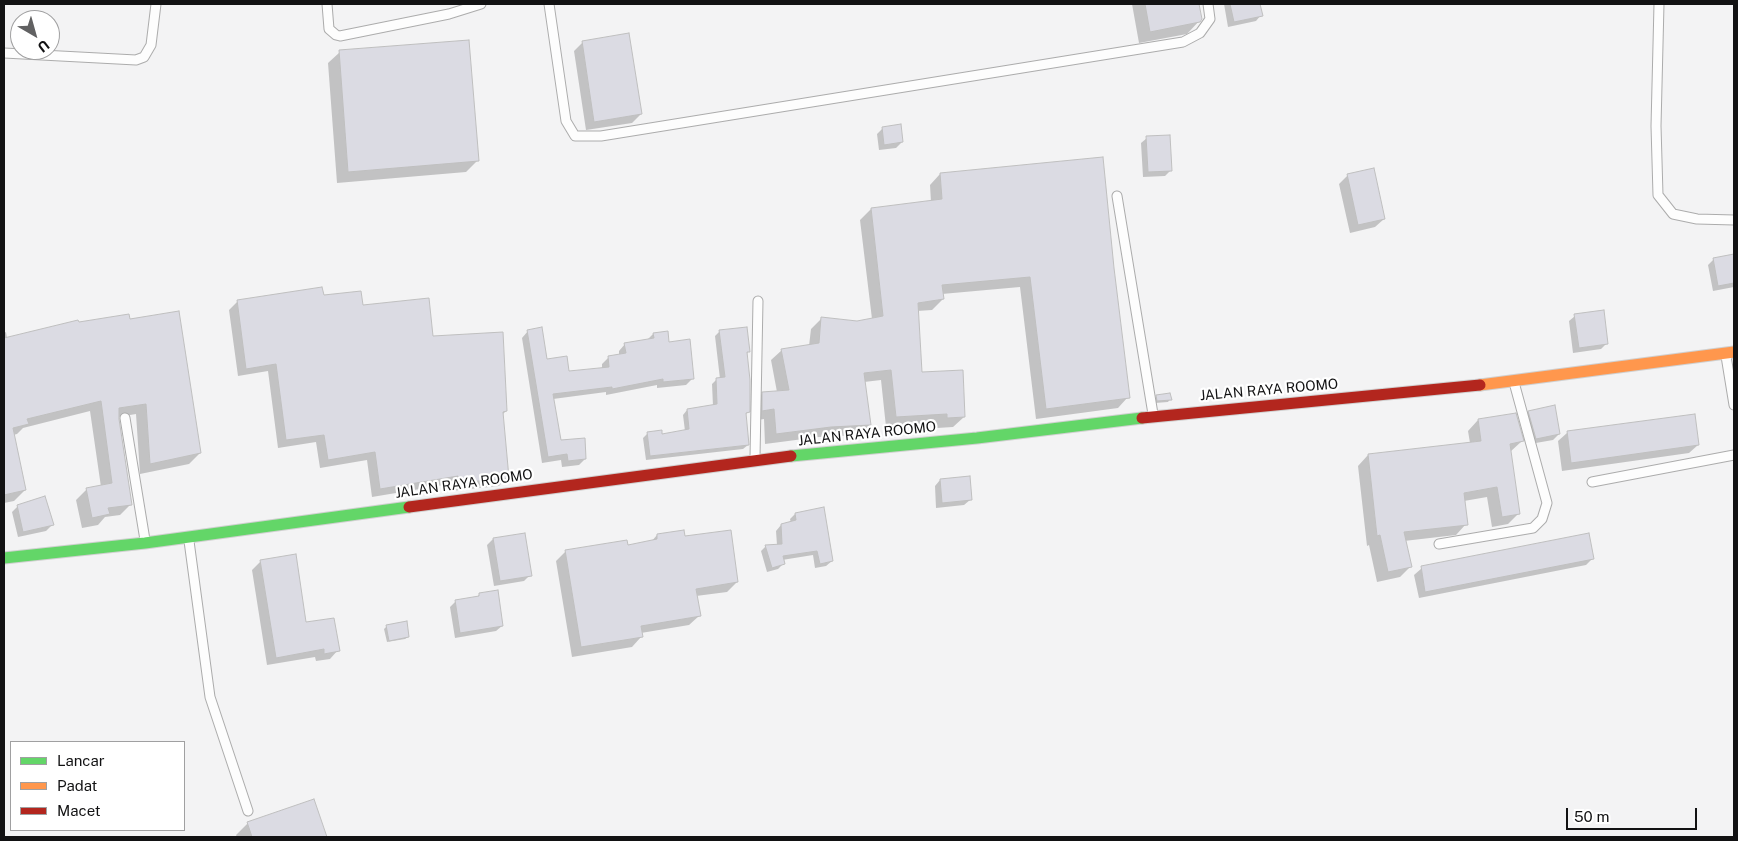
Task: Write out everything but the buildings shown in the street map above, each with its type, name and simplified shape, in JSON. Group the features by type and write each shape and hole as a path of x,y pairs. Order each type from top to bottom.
{"highway":[{"name":"JALAN RAYA ROOMO","path":"4,558 145,543 755,460 977,438 1153,416 1514,382 1730,352"}],"lane":[{"path":"4,53 136,60 144,57 151,45 156,4"},
{"path":"327,4 329,29 340,36 448,14 481,4"},
{"path":"549,4 566,121 575,136 601,136 1183,42 1200,33 1210,19 1208,4"},
{"path":"1659,4 1656,126 1658,195 1673,214 1697,219 1734,220"},
{"path":"1117,196 1153,416"},
{"path":"755,460 758,301"},
{"path":"1730,352 1734,405"},
{"path":"1439,544 1533,528 1542,519 1547,503 1514,382"},
{"path":"125,418 145,543"},
{"path":"1592,482 1734,455"},
{"path":"189,537 210,697 248,811"}],"traffic: fast":[{"path":"791,456 977,438 1142,418"},
{"path":"4,558 145,543 409,507"}],"traffic: slow":[{"path":"1480,385 1734,352"}],"traffic: jam":[{"path":"1142,418 1480,385"},
{"path":"409,507 791,456"}]}
